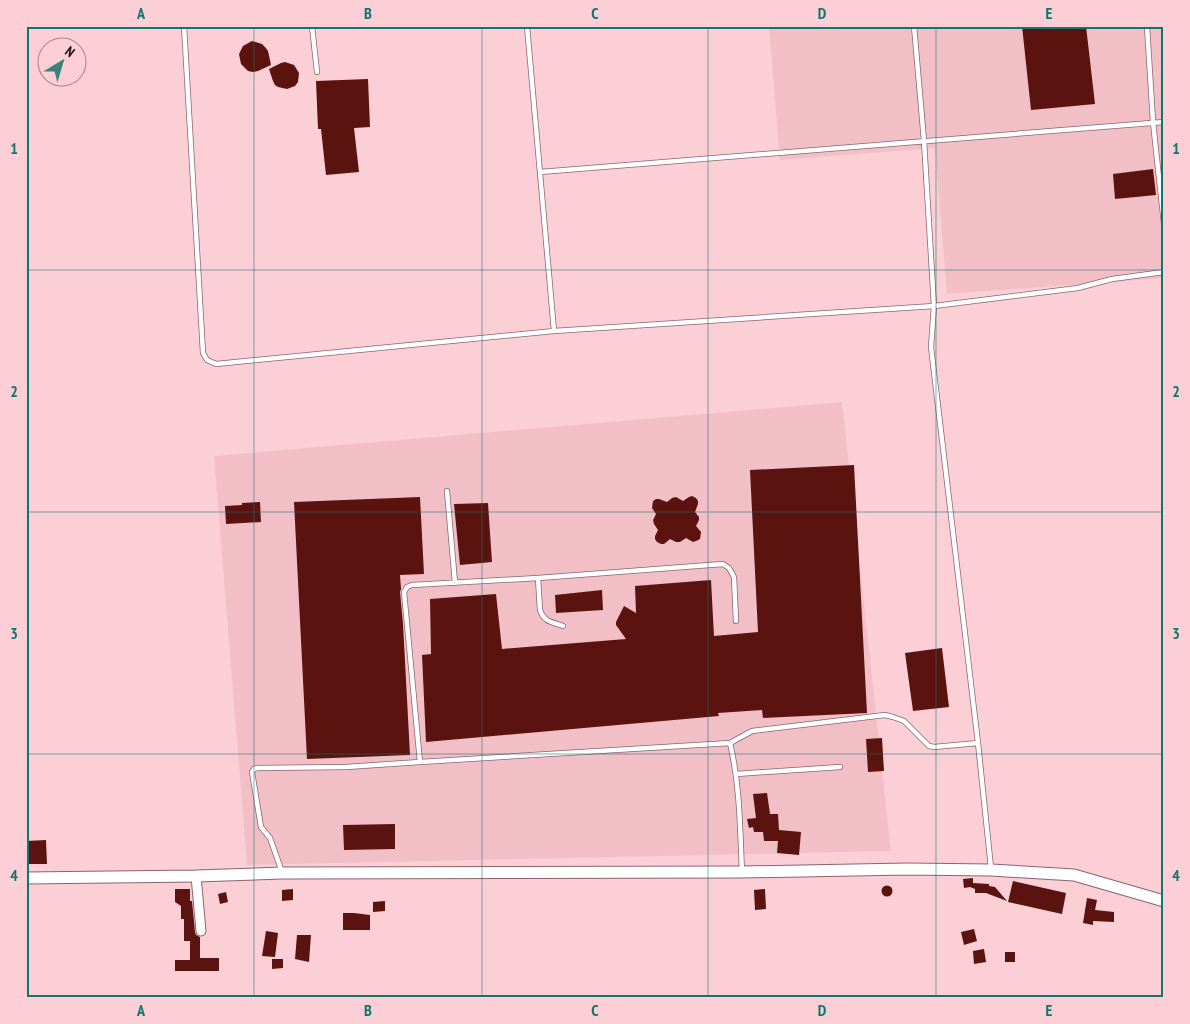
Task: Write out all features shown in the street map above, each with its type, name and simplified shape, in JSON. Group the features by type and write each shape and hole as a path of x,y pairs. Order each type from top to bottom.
{"street":[{"path":"26,878 282,873 991,870 1074,875 1164,901"},
{"path":"196,876 201,931"}],"lane":[{"path":"184,26 203,353 208,360 216,364 554,331 934,306 1078,288 1112,279 1164,272"},
{"path":"312,26 318,72"},
{"path":"527,26 554,331"},
{"path":"914,26 924,141 934,306 931,347 978,743 991,870"},
{"path":"1147,26 1153,122 1164,224"},
{"path":"540,172 1164,122"},
{"path":"447,491 455,582"},
{"path":"420,762 404,592 407,587 412,585 538,578 723,564 729,568 734,577 736,621"},
{"path":"538,578 540,610 545,620 563,626"},
{"path":"282,873 270,838 261,827 252,772 254,769 313,766 346,767 730,743 752,731 885,715 904,721 930,746 978,743"},
{"path":"730,743 736,774 742,872"},
{"path":"736,774 840,767"}],"shaded area":[{"path":"769,26 1164,26 1164,278 947,294 935,148 780,160"},
{"path":"842,402 891,851 247,865 214,456"}],"building":[{"path":"1022,26 1086,26 1095,104 1031,110"},
{"path":"252,41 265,47 268,51 271,65 253,72 248,71 241,64 239,54 243,46"},
{"path":"285,62 294,65 299,73 298,82 295,86 287,89 275,85 269,69"},
{"path":"368,79 370,127 354,128 359,172 326,175 321,129 318,129 316,81"},
{"path":"1153,169 1156,195 1115,199 1113,174"},
{"path":"854,465 867,713 763,718 762,710 718,713 719,716 426,742 422,655 431,654 430,599 496,594 502,649 626,639 616,625 616,622 624,606 636,613 635,586 711,580 714,636 758,632 750,470"},
{"path":"692,496 698,501 695,512 699,517 696,526 701,532 700,539 693,542 686,538 680,542 670,539 664,544 657,542 655,536 658,530 653,520 656,514 652,508 653,501 659,499 667,502 676,497 683,501"},
{"path":"420,497 424,574 400,575 410,755 307,759 294,502"},
{"path":"260,502 261,522 226,524 225,506"},
{"path":"488,503 492,562 460,565 454,504"},
{"path":"602,590 603,610 556,613 555,595"},
{"path":"942,648 949,707 913,711 905,653"},
{"path":"882,738 884,771 868,772 866,739"},
{"path":"767,793 770,814 778,814 779,830 801,832 799,855 777,853 778,841 764,841 763,832 754,832 753,827 749,828 747,819 756,818 753,794"},
{"path":"395,824 395,849 344,850 343,825"},
{"path":"46,840 47,864 26,864 26,841"},
{"path":"973,878 973,883 989,884 989,886 995,887 1007,901 986,893 975,893 975,889 970,887 964,888 963,879"},
{"path":"1013,881 1066,893 1062,914 1008,902"},
{"path":"887,885 893,891 887,897 881,891"},
{"path":"175,889 190,889 195,932 200,937 200,958 219,958 219,971 175,971 175,960 190,960 190,941 184,941 184,919 181,919 181,906 175,902"},
{"path":"293,889 293,900 282,901 282,890"},
{"path":"765,889 766,909 755,910 754,890"},
{"path":"226,892 228,902 220,904 218,894"},
{"path":"1087,898 1097,900 1095,910 1114,912 1114,922 1093,921 1093,925 1083,923"},
{"path":"385,901 385,911 373,912 373,902"},
{"path":"343,913 370,915 370,930 343,930"},
{"path":"974,929 977,941 964,945 961,932"},
{"path":"266,931 278,933 275,957 262,956"},
{"path":"297,935 311,935 309,962 295,959"},
{"path":"984,949 986,962 974,964 973,951"},
{"path":"1005,952 1015,952 1015,962 1005,962"},
{"path":"272,959 283,959 283,968 272,969"}]}
